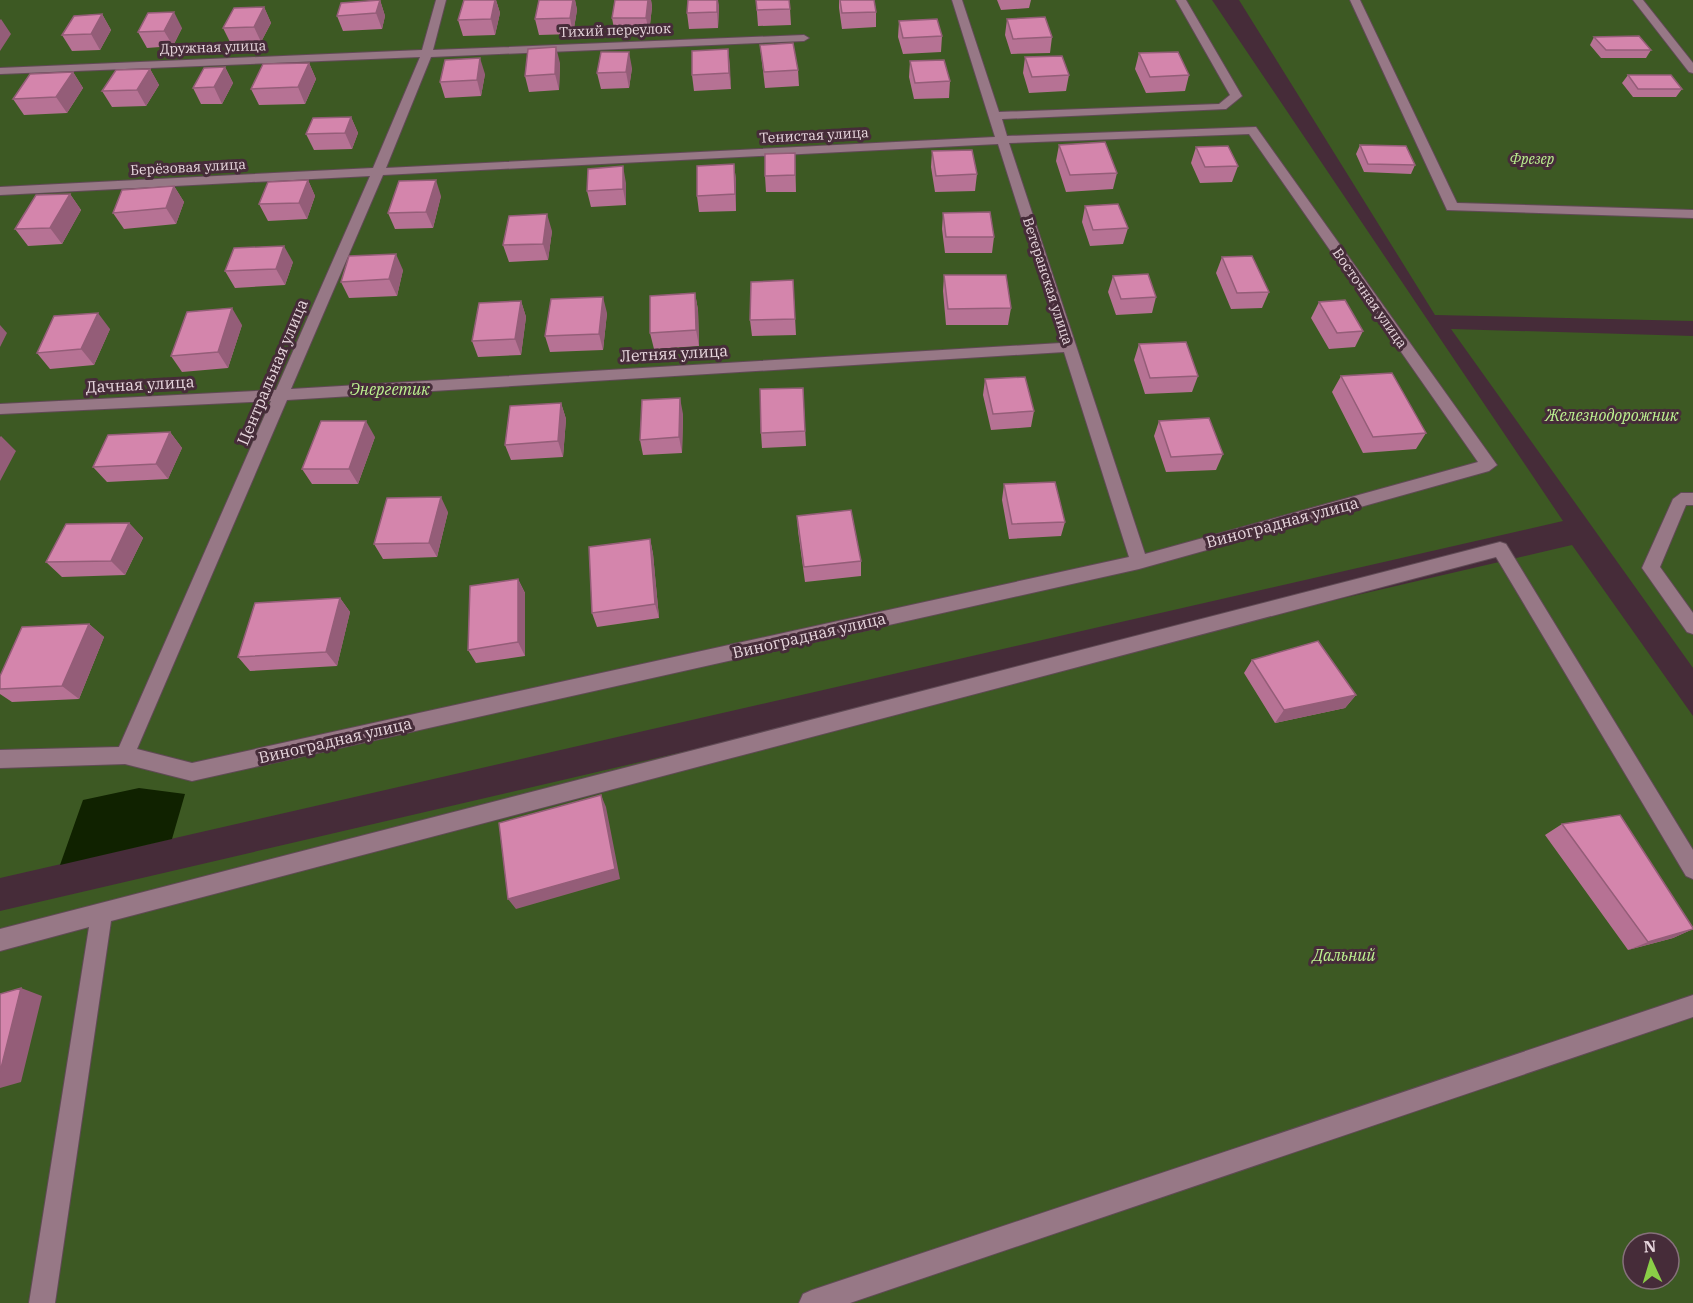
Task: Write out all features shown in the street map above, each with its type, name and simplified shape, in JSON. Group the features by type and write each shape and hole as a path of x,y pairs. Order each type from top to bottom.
{"street":[{"name":"Центральная улица","path":"125,755 378,172 427,53 441,0"},
{"name":"Ветеранская улица","path":"957,0 1140,562"},
{"path":"995,116 1222,106 1236,96 1181,0"},
{"path":"1355,0 1452,207 1693,214"},
{"path":"1638,0 1693,70"},
{"name":"Тихий переулок","path":"427,53 804,38"},
{"name":"Дружная улица","path":"0,71 427,53"},
{"name":"Тенистая улица","path":"378,172 1003,140 1252,130"},
{"name":"Восточная улица","path":"1252,130 1489,465"},
{"name":"Берёзовая улица","path":"0,191 378,172"},
{"name":"Летняя улица","path":"281,395 1070,347"},
{"name":"Дачная улица","path":"0,409 281,395"},
{"name":"Виноградная улица","path":"0,759 125,755 192,772 1140,562 1489,465"},
{"path":"1693,499 1681,499 1651,568 1693,627"},
{"path":"0,940 101,916 1500,549 1693,869"},
{"path":"42,1303 101,916"},
{"path":"812,1303 1693,1006"}],"green space":[{"name":"Энергетик","path":"0,0 1212,0 1563,521 0,878"},
{"name":"Фрезер","path":"1239,0 1693,0 1693,321 1435,315"},
{"name":"Железнодорожник","path":"1451,329 1693,336 1693,668"},
{"name":"Дальний","path":"1572,545 1693,716 1693,1303 0,1303 0,911"}],"shaded area":[{"path":"139,788 185,794 172,839 60,865 83,800"}],"building":[{"path":"380,0 376,13 337,16 341,3"},
{"path":"464,0 495,0 491,19 458,20"},
{"path":"539,0 573,0 570,18 535,19"},
{"path":"615,0 648,0 646,18 612,18"},
{"path":"688,0 717,0 717,12 687,13"},
{"path":"756,0 789,0 790,9 757,10"},
{"path":"840,0 874,0 876,12 842,13"},
{"path":"264,7 254,27 223,28 234,8"},
{"path":"174,12 164,31 138,32 148,13"},
{"path":"102,14 91,34 62,35 74,16"},
{"path":"1045,17 1052,37 1013,39 1007,19"},
{"path":"937,19 942,36 903,38 899,21"},
{"path":"1639,36 1651,50 1606,50 1594,37"},
{"path":"793,43 798,70 764,72 760,45"},
{"path":"556,47 555,74 525,76 528,49"},
{"path":"728,49 729,73 692,75 692,51"},
{"path":"601,52 629,52 626,72 597,73"},
{"path":"1178,52 1189,75 1150,77 1139,53"},
{"path":"1062,56 1069,75 1032,77 1025,57"},
{"path":"480,58 477,80 440,82 445,60"},
{"path":"944,60 950,81 915,83 910,61"},
{"path":"309,63 298,87 251,89 263,64"},
{"path":"225,67 214,87 193,88 204,68"},
{"path":"150,69 137,90 102,91 116,70"},
{"path":"73,72 56,97 13,99 30,74"},
{"path":"1628,75 1671,75 1682,89 1638,89"},
{"path":"351,117 345,133 306,134 313,118"},
{"path":"1105,142 1117,173 1070,175 1059,145"},
{"path":"1360,145 1406,146 1415,165 1368,164"},
{"path":"1228,146 1238,166 1205,167 1196,147"},
{"path":"972,150 977,174 936,176 932,151"},
{"path":"795,153 795,175 765,176 765,154"},
{"path":"734,164 735,194 697,196 697,166"},
{"path":"623,166 623,189 587,191 588,169"},
{"path":"308,180 299,203 259,204 268,182"},
{"path":"436,180 426,212 388,213 399,181"},
{"path":"174,186 166,208 113,213 122,190"},
{"path":"70,194 50,228 15,229 36,195"},
{"path":"1118,204 1128,228 1093,230 1085,206"},
{"path":"990,212 994,237 946,237 943,213"},
{"path":"547,214 543,244 503,245 509,216"},
{"path":"284,246 276,269 225,271 234,248"},
{"path":"396,254 389,279 341,282 349,256"},
{"path":"1252,256 1269,292 1237,293 1222,257"},
{"path":"1148,274 1156,297 1121,299 1113,276"},
{"path":"944,275 1006,275 1011,308 948,309"},
{"path":"793,280 795,319 750,320 751,282"},
{"path":"695,293 696,330 650,333 650,296"},
{"path":"603,297 599,334 545,336 551,299"},
{"path":"1345,300 1363,331 1337,333 1319,302"},
{"path":"521,301 515,339 472,341 479,303"},
{"path":"232,308 218,352 171,356 187,312"},
{"path":"98,313 81,349 37,353 54,316"},
{"path":"1186,342 1198,376 1150,378 1139,344"},
{"path":"1392,373 1426,433 1373,437 1341,376"},
{"path":"1025,377 1034,411 993,414 985,379"},
{"path":"803,388 805,431 761,433 760,389"},
{"path":"680,398 679,437 640,440 642,400"},
{"path":"561,403 558,441 505,445 510,406"},
{"path":"1209,418 1223,454 1171,457 1159,421"},
{"path":"321,421 366,421 349,469 302,469"},
{"path":"170,432 156,464 93,467 108,435"},
{"path":"1055,482 1065,522 1012,524 1004,484"},
{"path":"441,497 429,543 374,544 387,498"},
{"path":"851,510 861,561 804,567 797,516"},
{"path":"129,523 111,561 46,562 66,524"},
{"path":"650,539 655,604 592,613 589,547"},
{"path":"518,579 518,642 468,650 470,586"},
{"path":"340,598 326,652 238,657 255,603"},
{"path":"89,624 62,686 0,689 0,676 22,627"},
{"path":"1318,641 1356,695 1284,710 1252,660"},
{"path":"601,795 615,869 508,899 499,823"},
{"path":"1620,815 1693,929 1648,942 1562,824"},
{"path":"21,988 0,1072 0,994"}]}
